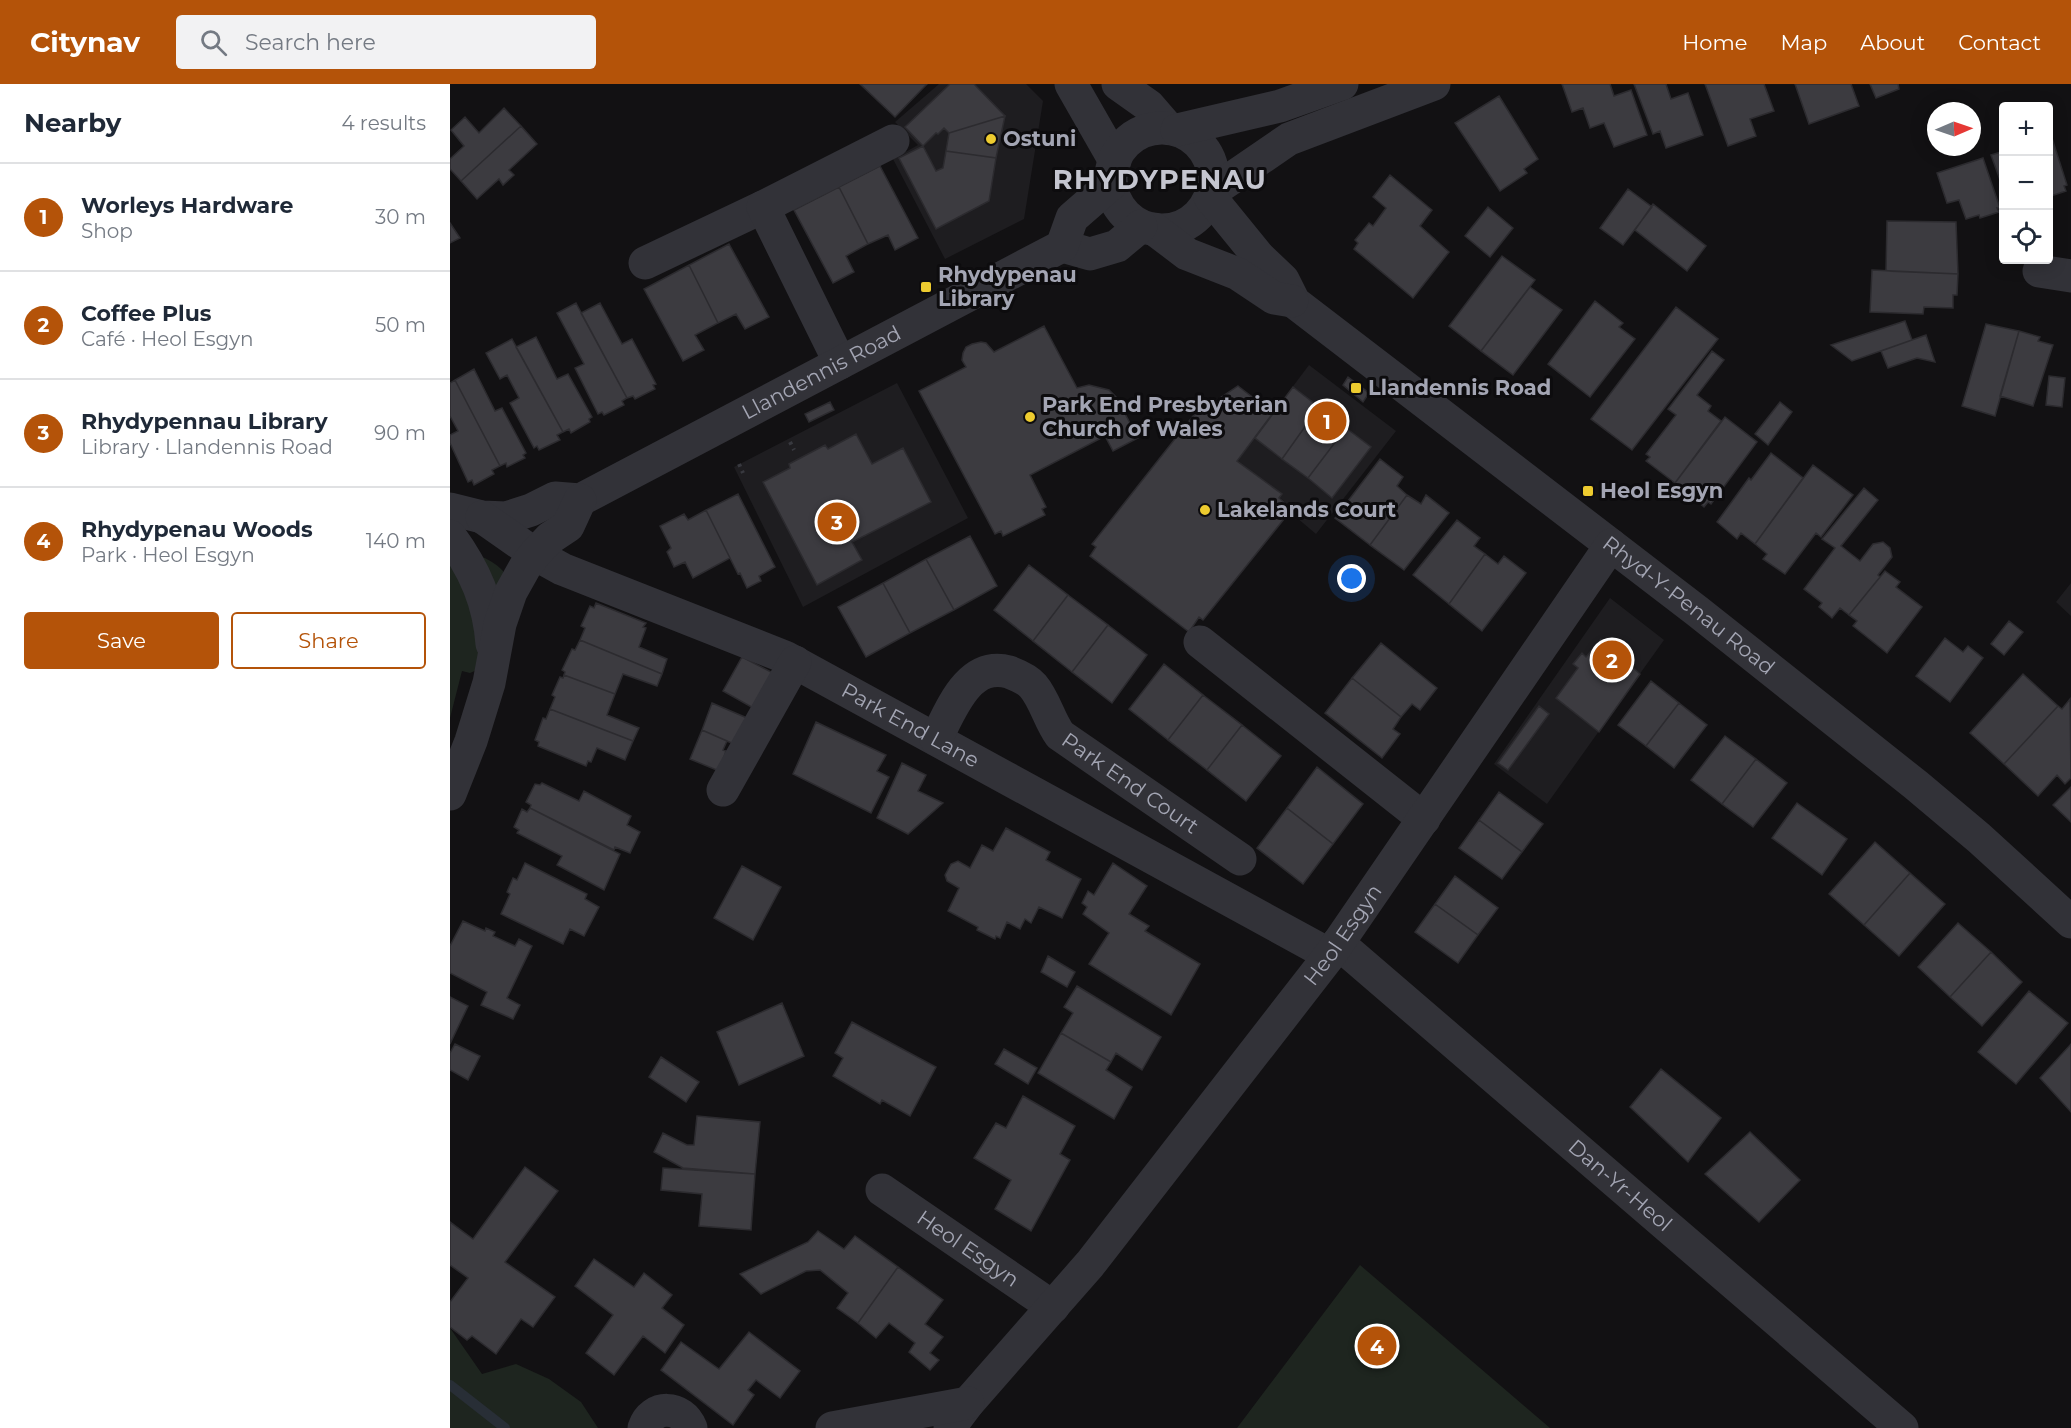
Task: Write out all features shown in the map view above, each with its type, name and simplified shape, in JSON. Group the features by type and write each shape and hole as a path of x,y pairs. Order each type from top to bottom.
{"street":[{"path":"1071,84 1113,172 1118,205 1126,215 1148,228 1172,230 1185,225 1197,216 1211,194 1289,139 1434,84"},
{"path":"1118,84 1149,106 1172,129 1199,143 1206,153 1213,175 1211,194"},
{"path":"1148,228 1117,246 1090,254 1062,246 1072,218 1113,172 1126,144 1134,137 1154,129 1172,129 1280,106 1342,84"},
{"path":"645,263 763,207 893,141"},
{"name":"Rhyd-Y-Penau Road","path":"1211,194 1258,256 1283,280 1294,302 1611,545 1916,785 1979,838 2071,922"},
{"path":"763,207 840,363"},
{"name":"Rhyd-Y-Penau Road","path":"1148,228 1187,254 1238,274 1274,298 1294,302"},
{"name":"Llandennis Road","path":"450,509 482,517 506,518 531,510 555,498 580,500 1062,246"},
{"path":"2039,271 2071,276"},
{"path":"450,794 471,741 489,683 500,624 512,592 535,554 550,538 568,526 580,500"},
{"name":"Park End Lane","path":"482,517 535,554 562,569 795,662 1334,949"},
{"path":"450,536 470,565 480,585 490,621 494,657"},
{"name":"Heol Esgyn","path":"959,1415 1090,1264 1334,949 1611,545"},
{"path":"1200,642 1424,819"},
{"path":"723,790 795,662"},
{"name":"Park End Court","path":"936,738 962,691 973,678 986,672 1003,671 1018,675 1032,684 1053,726 1060,735 1240,859"},
{"name":"Dan-Yr-Heol","path":"1334,949 1543,1118 1902,1428"},
{"name":"Heol Esgyn","path":"882,1190 1053,1307"},
{"path":"644,1428 650,1417 664,1410 680,1413 691,1428"},
{"path":"832,1428 959,1415"}],"path":[{"path":"790,442 794,450"},
{"path":"739,464 743,473"}],"shaded area":[{"path":"939,84 1026,84 1043,101 1024,219 945,259 893,159 918,145 895,122"},
{"path":"1309,365 1396,431 1316,534 1290,512 1292,508 1237,461"},
{"path":"897,383 968,518 803,607 734,467"},
{"path":"450,550 479,556 498,566 503,571 504,593 479,669 470,673 462,671 450,718"},
{"path":"2071,583 2071,616 2056,602"},
{"path":"1610,598 1664,640 1547,804 1494,764"},
{"path":"1360,1265 1550,1428 1237,1428"},
{"path":"450,1328 482,1374 516,1364 549,1379 581,1402 598,1428 450,1428"}],"building":[{"path":"860,84 927,84 895,117"},
{"path":"950,84 974,84 1005,116 949,133 944,128 923,146 905,127"},
{"path":"1562,84 1610,84 1614,96 1631,90 1647,135 1614,147 1604,123 1590,128 1583,108 1572,112"},
{"path":"1634,84 1666,84 1671,99 1688,93 1703,135 1666,148 1660,131 1653,134"},
{"path":"1705,84 1764,84 1774,111 1750,119 1756,136 1728,146"},
{"path":"1795,84 1851,84 1859,106 1809,124"},
{"path":"1870,84 1898,84 1899,89 1876,98"},
{"path":"1499,96 1538,159 1524,169 1527,173 1500,191 1455,123"},
{"path":"504,108 521,126 461,181 450,169 450,159 464,146 451,130 465,117 479,133"},
{"path":"1005,116 996,158 946,151 949,133"},
{"path":"521,126 537,144 509,170 514,175 503,185 499,179 477,199 461,181"},
{"path":"2053,141 2067,185 2064,186 2066,191 2053,195"},
{"path":"923,146 936,171 943,168 946,151 996,158 989,201 936,229 899,158"},
{"path":"1999,153 1999,177 1991,155"},
{"path":"1983,158 1999,205 1997,208 1999,212 1980,218 1979,215 1966,219 1959,200 1947,203 1937,173"},
{"path":"880,166 918,238 895,250 888,235 868,244 839,187"},
{"path":"1390,175 1432,210 1420,226 1449,252 1413,298 1354,249 1358,243 1355,240 1369,223 1373,226 1386,208 1373,197"},
{"path":"839,187 868,244 846,256 854,272 833,283 794,210"},
{"path":"1628,189 1652,207 1623,245 1600,228"},
{"path":"1653,204 1706,246 1687,271 1635,230"},
{"path":"1488,207 1513,228 1490,257 1465,236"},
{"path":"1887,221 1956,222 1958,274 1886,271"},
{"path":"450,223 460,238 450,243"},
{"path":"729,244 769,317 745,329 736,314 718,323 689,265"},
{"path":"1502,256 1535,280 1481,351 1449,326"},
{"path":"689,265 718,323 695,335 704,350 683,361 644,289"},
{"path":"1872,270 1958,274 1957,295 1953,295 1953,308 1924,307 1923,314 1870,312"},
{"path":"1530,287 1562,310 1513,375 1481,351"},
{"path":"1595,301 1623,323 1619,327 1635,339 1590,397 1548,364"},
{"path":"576,303 627,398 622,401 624,405 604,415 602,412 598,414 575,368 584,364 557,313"},
{"path":"600,303 622,344 632,339 656,384 653,385 655,389 635,399 633,396 627,398 581,313"},
{"path":"1676,307 1718,339 1632,450 1591,419"},
{"path":"1905,321 1912,340 1852,361 1831,345"},
{"path":"1986,324 2019,331 1995,416 1962,406"},
{"name":"Park End Presbyterian Church of Wales","path":"1044,326 1077,388 1089,385 1109,390 1116,397 1138,438 1113,451 1105,436 1030,475 1046,507 1042,509 1045,515 1003,536 1001,531 995,534 919,391 966,367 962,360 966,347 981,342 986,343 994,352"},
{"path":"2019,331 2040,337 2038,341 2053,345 2033,406 2000,396"},
{"path":"1926,335 1935,362 1917,358 1888,368 1881,351"},
{"path":"536,337 557,379 568,374 592,417 589,419 590,422 571,433 569,429 563,432 516,347"},
{"path":"512,339 563,432 557,435 560,440 539,450 537,446 534,448 510,403 519,398 507,375 500,379 486,353"},
{"path":"1712,351 1724,360 1697,395 1711,406 1708,411 1721,421 1675,483 1646,461 1650,457 1646,454 1676,415 1668,409"},
{"path":"474,369 495,411 502,408 526,453 523,455 525,458 507,467 506,463 500,466 455,380"},
{"path":"2049,376 2065,378 2062,407 2046,405"},
{"path":"1348,377 1369,393 1363,402 1343,385"},
{"path":"455,380 500,466 492,470 494,474 474,485 472,480 468,482 450,443 450,435 458,431 450,416 450,383"},
{"name":"Lakelands Court","path":"1238,386 1273,413 1237,461 1282,494 1279,498 1292,509 1203,620 1199,617 1189,632 1090,556 1096,547 1092,544 1193,416"},
{"path":"1293,387 1319,407 1282,459 1255,438"},
{"path":"830,402 834,410 809,422 805,414"},
{"path":"1780,402 1792,412 1768,445 1755,434"},
{"path":"1319,407 1346,428 1308,478 1282,459"},
{"path":"1725,417 1757,442 1711,504 1708,502 1704,507 1675,483"},
{"path":"1346,428 1371,447 1332,498 1308,478"},
{"path":"856,434 872,464 903,448 931,502 852,542 862,560 817,585 763,482 790,468 789,464 825,445 828,449"},
{"path":"1771,453 1803,478 1755,544 1741,533 1737,539 1717,522 1749,478 1751,480"},
{"path":"1380,459 1403,477 1397,486 1407,495 1370,545 1335,518"},
{"path":"1813,465 1853,495 1821,537 1816,533 1785,574 1763,559 1767,554 1755,544"},
{"path":"1864,488 1878,500 1841,546 1860,561 1873,544 1883,542 1890,548 1892,557 1878,575 1880,577 1849,615 1840,608 1832,618 1819,607 1822,603 1804,589 1835,548 1822,539"},
{"path":"738,494 775,567 759,576 761,581 747,588 706,510"},
{"path":"1407,495 1421,504 1426,495 1449,513 1404,570 1370,545"},
{"path":"706,510 730,558 693,578 685,562 674,567 667,552 671,548 660,526 684,514 688,520"},
{"path":"1457,520 1480,538 1474,546 1485,554 1449,604 1413,575"},
{"path":"970,536 997,586 954,610 926,559"},
{"path":"1485,554 1498,564 1504,556 1526,573 1482,631 1449,604"},
{"path":"926,559 954,610 910,633 883,583"},
{"path":"1029,565 1068,595 1033,641 994,610"},
{"path":"1885,571 1900,582 1896,587 1922,607 1887,653 1853,626 1857,621 1849,615"},
{"path":"883,583 910,633 866,657 838,607"},
{"path":"1068,595 1108,625 1072,672 1033,641"},
{"path":"596,603 646,623 639,647 667,659 662,674 580,640 585,628 581,626 590,606 594,608"},
{"path":"2009,621 2023,632 2004,655 1991,644"},
{"path":"1108,625 1147,655 1112,703 1072,672"},
{"path":"1607,638 1629,657 1626,660 1640,674 1599,732 1556,698 1578,668 1573,664 1582,653 1586,657 1601,639 1604,642"},
{"path":"1945,638 1963,652 1968,646 1983,658 1950,702 1916,676"},
{"path":"580,640 662,674 657,686 623,674 615,694 564,675 565,672 562,670 572,649 575,650"},
{"path":"1381,643 1437,688 1420,710 1412,704 1401,717 1352,678"},
{"path":"742,657 775,674 755,709 723,691"},
{"path":"1164,664 1203,695 1168,740 1129,709"},
{"path":"2023,674 2058,706 2004,764 1970,733"},
{"path":"564,675 615,694 607,715 639,728 633,741 550,709 555,697 552,695 560,677 563,678"},
{"path":"1352,678 1401,717 1393,729 1400,734 1382,758 1325,713"},
{"path":"1651,681 1679,703 1646,746 1618,725"},
{"path":"1203,695 1242,725 1207,770 1168,740"},
{"path":"2070,699 2071,778 2065,784 2057,775 2038,796 2004,764 2058,706 2062,709"},
{"path":"712,703 747,718 736,745 702,730"},
{"path":"1679,703 1707,725 1674,768 1646,746"},
{"path":"1539,706 1549,714 1508,770 1498,763"},
{"path":"550,709 633,741 625,760 597,748 591,762 588,761 586,766 538,746 539,742 535,740 543,718 546,719"},
{"path":"816,722 886,755 877,771 889,777 871,813 793,774"},
{"path":"1242,725 1281,756 1246,801 1207,770"},
{"path":"702,730 727,741 719,771 690,759"},
{"path":"1725,736 1756,759 1722,804 1691,780"},
{"path":"1756,759 1787,783 1753,827 1722,804"},
{"path":"902,763 926,775 918,791 943,803 908,834 877,818"},
{"path":"1317,767 1363,804 1333,844 1287,808"},
{"path":"542,783 579,801 584,791 631,816 627,825 640,832 630,853 615,847 614,850 530,808 531,805 526,802 535,784"},
{"path":"2071,787 2071,822 2053,805"},
{"path":"1499,792 1543,824 1522,852 1479,820"},
{"path":"1797,803 1847,839 1822,875 1772,838"},
{"path":"530,808 620,854 604,890 557,865 562,856 517,833 519,830 514,827 522,809 527,812"},
{"path":"1287,808 1333,844 1303,884 1257,848"},
{"path":"1479,820 1522,852 1502,879 1459,848"},
{"path":"1006,828 1050,852 1046,860 1081,879 1062,918 1039,907 1031,923 1025,919 1020,929 1007,922 1000,938 996,936 995,939 948,911 959,888 947,881 945,875 951,864 958,861 970,868 982,845 993,851"},
{"path":"1875,842 1910,873 1864,925 1829,894"},
{"path":"525,863 587,894 585,899 599,907 584,936 570,929 563,944 501,914 510,894 507,892 513,878 517,880"},
{"path":"1113,863 1147,886 1129,914 1149,926 1145,931 1200,964 1171,1015 1089,964 1109,933 1083,914 1087,907 1082,903 1088,891 1094,895"},
{"path":"742,866 781,887 753,940 714,918"},
{"path":"1910,873 1945,904 1899,956 1864,925"},
{"path":"1455,876 1498,908 1478,935 1435,904"},
{"path":"1435,904 1478,935 1458,963 1415,932"},
{"path":"463,921 485,931 486,928 495,932 493,936 515,946 519,939 532,946 507,998 520,1005 513,1019 481,1005 487,992 450,973 450,946"},
{"path":"1958,923 1991,952 1950,997 1918,967"},
{"path":"1991,952 2022,982 1982,1026 1950,997"},
{"path":"1048,956 1075,972 1067,987 1041,972"},
{"path":"1077,986 1161,1037 1142,1070 1116,1053 1111,1062 1061,1033 1073,1013 1064,1007"},
{"path":"2029,991 2068,1023 2016,1084 1978,1052"},
{"path":"450,997 468,1006 450,1044"},
{"path":"782,1003 804,1056 739,1085 717,1032"},
{"path":"852,1022 936,1067 910,1116 882,1100 880,1104 833,1076 843,1058 835,1053"},
{"path":"1061,1033 1111,1062 1106,1070 1132,1087 1114,1119 1038,1073"},
{"path":"455,1044 480,1056 468,1080 450,1070 450,1053"},
{"path":"2071,1044 2071,1112 2040,1078"},
{"path":"1004,1049 1037,1068 1028,1084 995,1064"},
{"path":"661,1057 699,1082 686,1102 649,1077"},
{"path":"1661,1069 1721,1118 1688,1162 1630,1107"},
{"path":"1023,1096 1075,1126 1060,1154 1070,1160 1031,1231 995,1209 1011,1180 974,1158 996,1123 1006,1128"},
{"path":"697,1116 760,1122 755,1174 683,1168 654,1152 663,1133 687,1145 694,1145"},
{"path":"1750,1132 1800,1180 1759,1222 1705,1174"},
{"path":"525,1167 558,1191 505,1262 555,1297 533,1327 521,1319 496,1354 472,1336 467,1340 450,1327 450,1302 468,1278 450,1265 450,1222 473,1239"},
{"path":"663,1168 755,1174 751,1230 699,1226 702,1194 661,1190"},
{"path":"818,1231 844,1249 855,1236 898,1267 858,1323 837,1308 848,1293 820,1270 806,1271 761,1294 740,1274 808,1242"},
{"path":"594,1259 634,1287 644,1273 672,1295 662,1308 684,1325 665,1353 643,1336 614,1375 586,1353 613,1315 575,1286"},
{"path":"898,1267 943,1300 925,1324 943,1337 930,1353 939,1360 930,1370 909,1352 915,1343 889,1323 876,1338 858,1323"},
{"path":"749,1332 800,1371 780,1398 756,1380 748,1390 754,1395 733,1425 661,1370 681,1342 719,1369"}],"waterway":[{"path":"450,1385 505,1428"}],"place":[{"name":"Ostuni","path":"991,139"},
{"name":"Rhydypenau Library","path":"926,287"},
{"name":"Llandennis Road","path":"1356,388"},
{"name":"Park End Presbyterian Church of Wales","path":"1030,417"},
{"name":"Worleys Hardware","path":"1327,421"},
{"name":"Heol Esgyn","path":"1588,491"},
{"name":"Lakelands Court","path":"1205,510"},
{"name":"Rhydypennau Library","path":"837,522"},
{"name":"Coffee Plus","path":"1612,660"},
{"name":"Rhydypenau Woods","path":"1377,1346"}],"district":[{"name":"RHYDYPENAU","path":"1160,180"}]}
